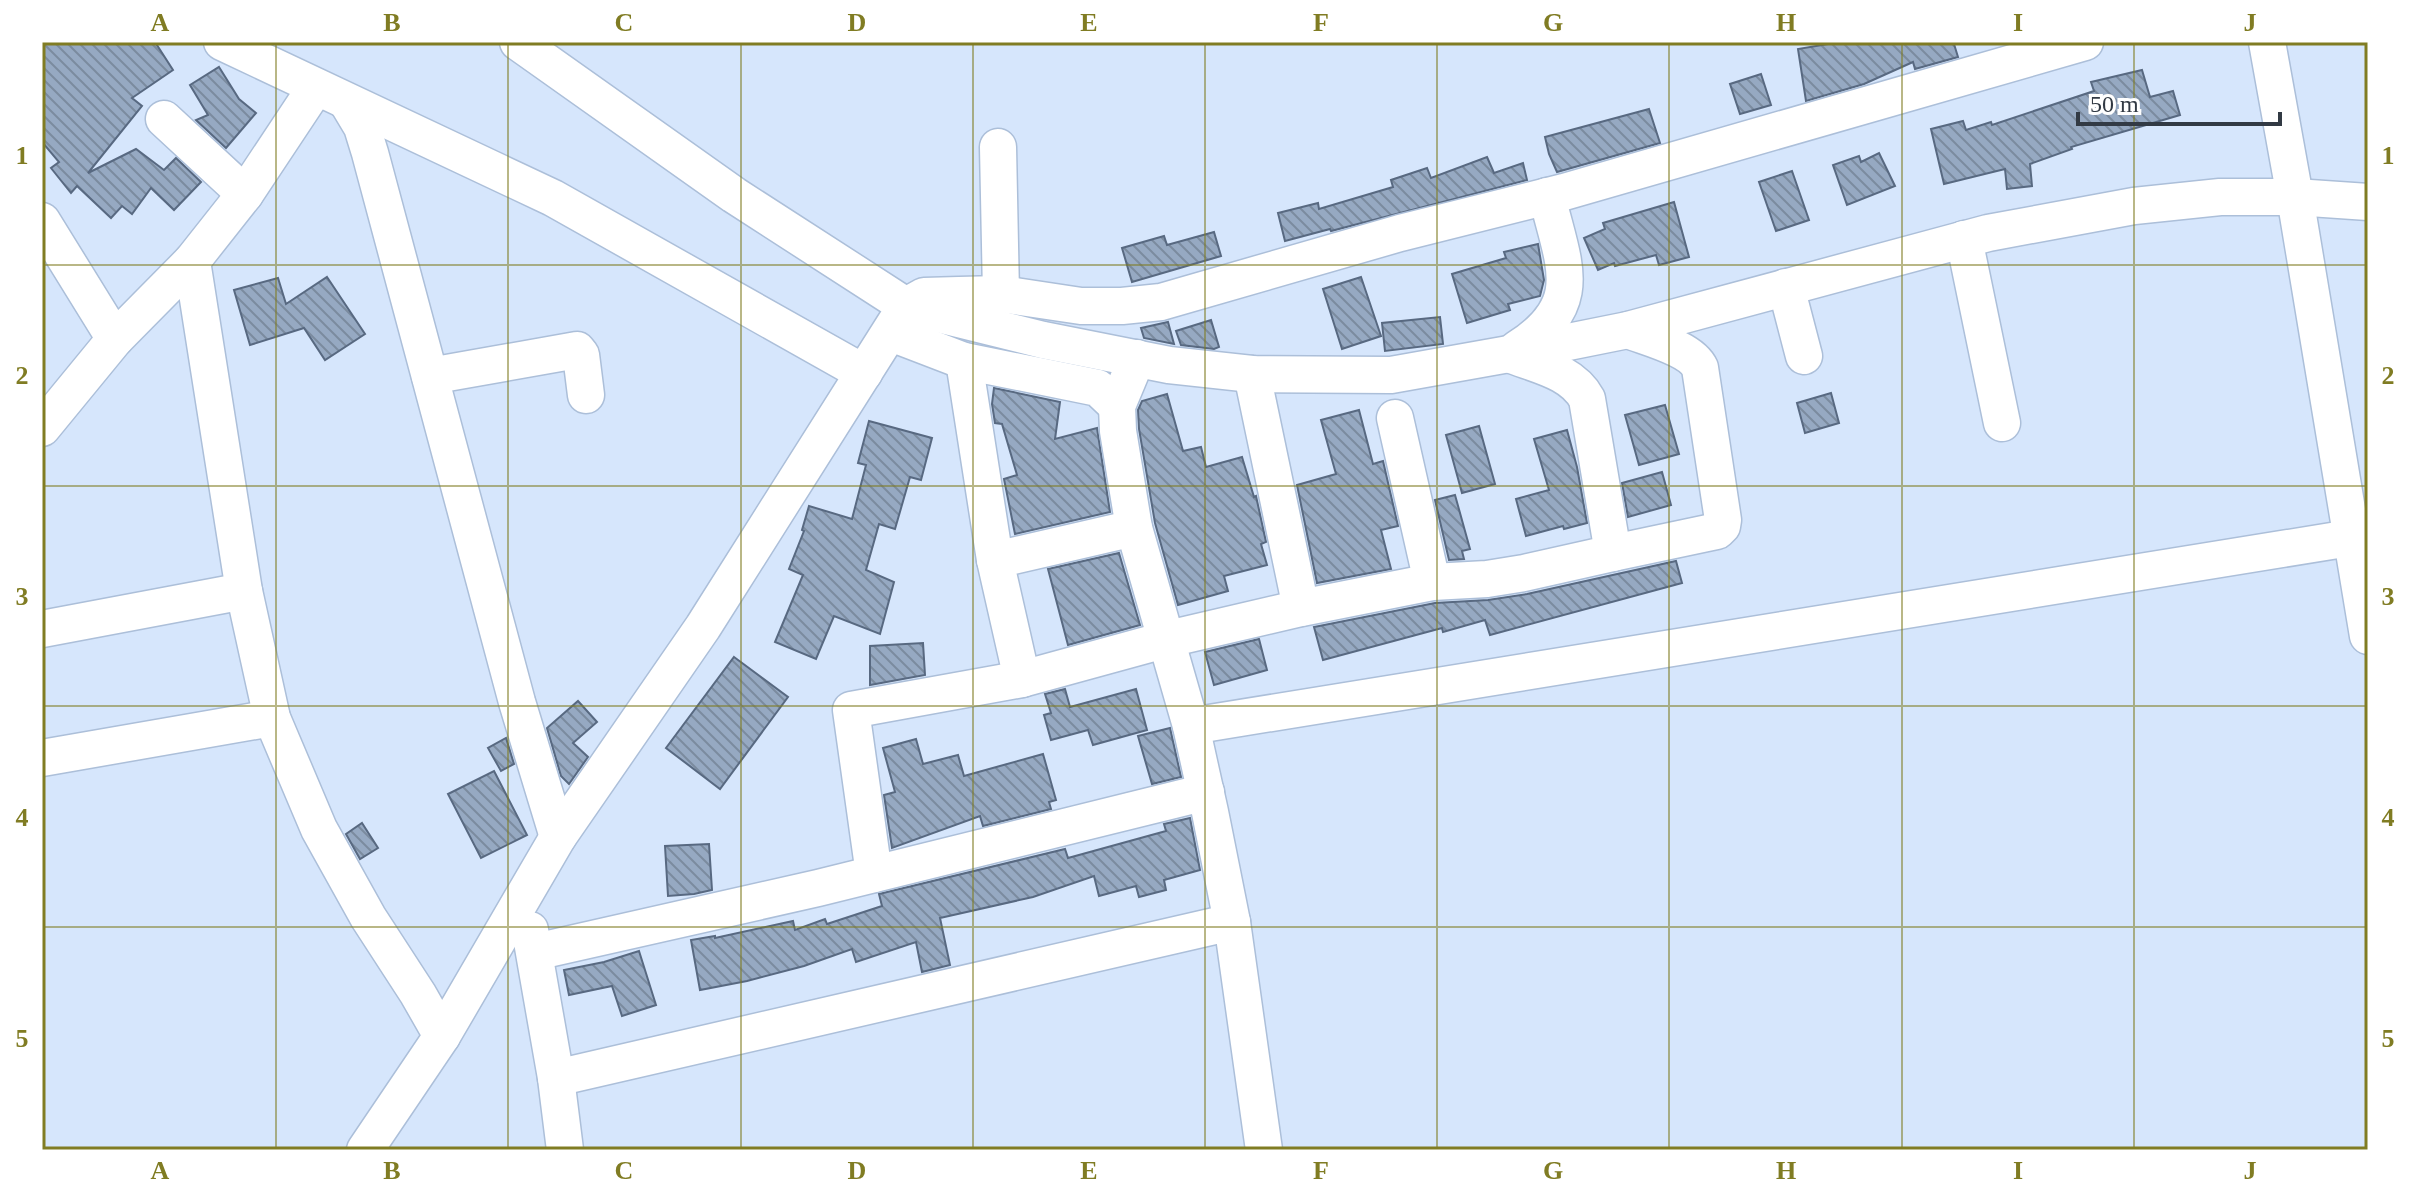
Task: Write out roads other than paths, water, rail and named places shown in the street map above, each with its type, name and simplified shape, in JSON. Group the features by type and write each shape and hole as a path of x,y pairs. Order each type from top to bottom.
{"street":[{"path":"222,42 553,198 864,373"},
{"path":"518,42 734,195 898,320 964,361 1098,388 1117,406"},
{"path":"2267,42 2368,636"},
{"path":"365,1150 442,1036 558,837 703,627 898,320 924,296 1001,294 1081,306 1161,302 1400,233 1547,196 2080,43"},
{"path":"42,428 115,339 192,261 245,194 332,94"},
{"path":"332,94 362,127 370,153 517,702 558,837"},
{"path":"164,119 245,194"},
{"path":"998,147 1001,294"},
{"path":"1509,354 1538,335 1552,320 1563,297 1566,276 1547,196"},
{"path":"898,320 1043,340 1169,365 1252,374 1391,375 1628,330 1964,239 2134,206 2220,197 2295,197 2368,202"},
{"path":"42,221 115,339"},
{"path":"1964,239 2002,423"},
{"path":"192,261 244,591 272,718 319,829 368,917 442,1036"},
{"path":"1786,287 1804,356"},
{"path":"874,874 851,710 1022,679 1168,639 1301,608 1432,582 1524,573 1717,531 1723,520 1700,368 1687,353 1628,330"},
{"path":"430,376 577,350 581,355 586,395"},
{"path":"1509,354 1570,378 1587,399 1613,553"},
{"path":"1137,358 1117,406 1117,423 1134,528 1168,639 1206,792 1232,922 1264,1150"},
{"path":"964,361 995,560 1022,679"},
{"path":"1252,374 1301,608"},
{"path":"1395,418 1432,582"},
{"path":"995,560 1134,528"},
{"path":"1191,726 2350,538"},
{"path":"42,629 244,591"},
{"path":"42,758 272,718"},
{"path":"535,952 874,874 1206,792"},
{"path":"522,897 535,952 565,1150"},
{"path":"556,1078 1232,922"}]}
